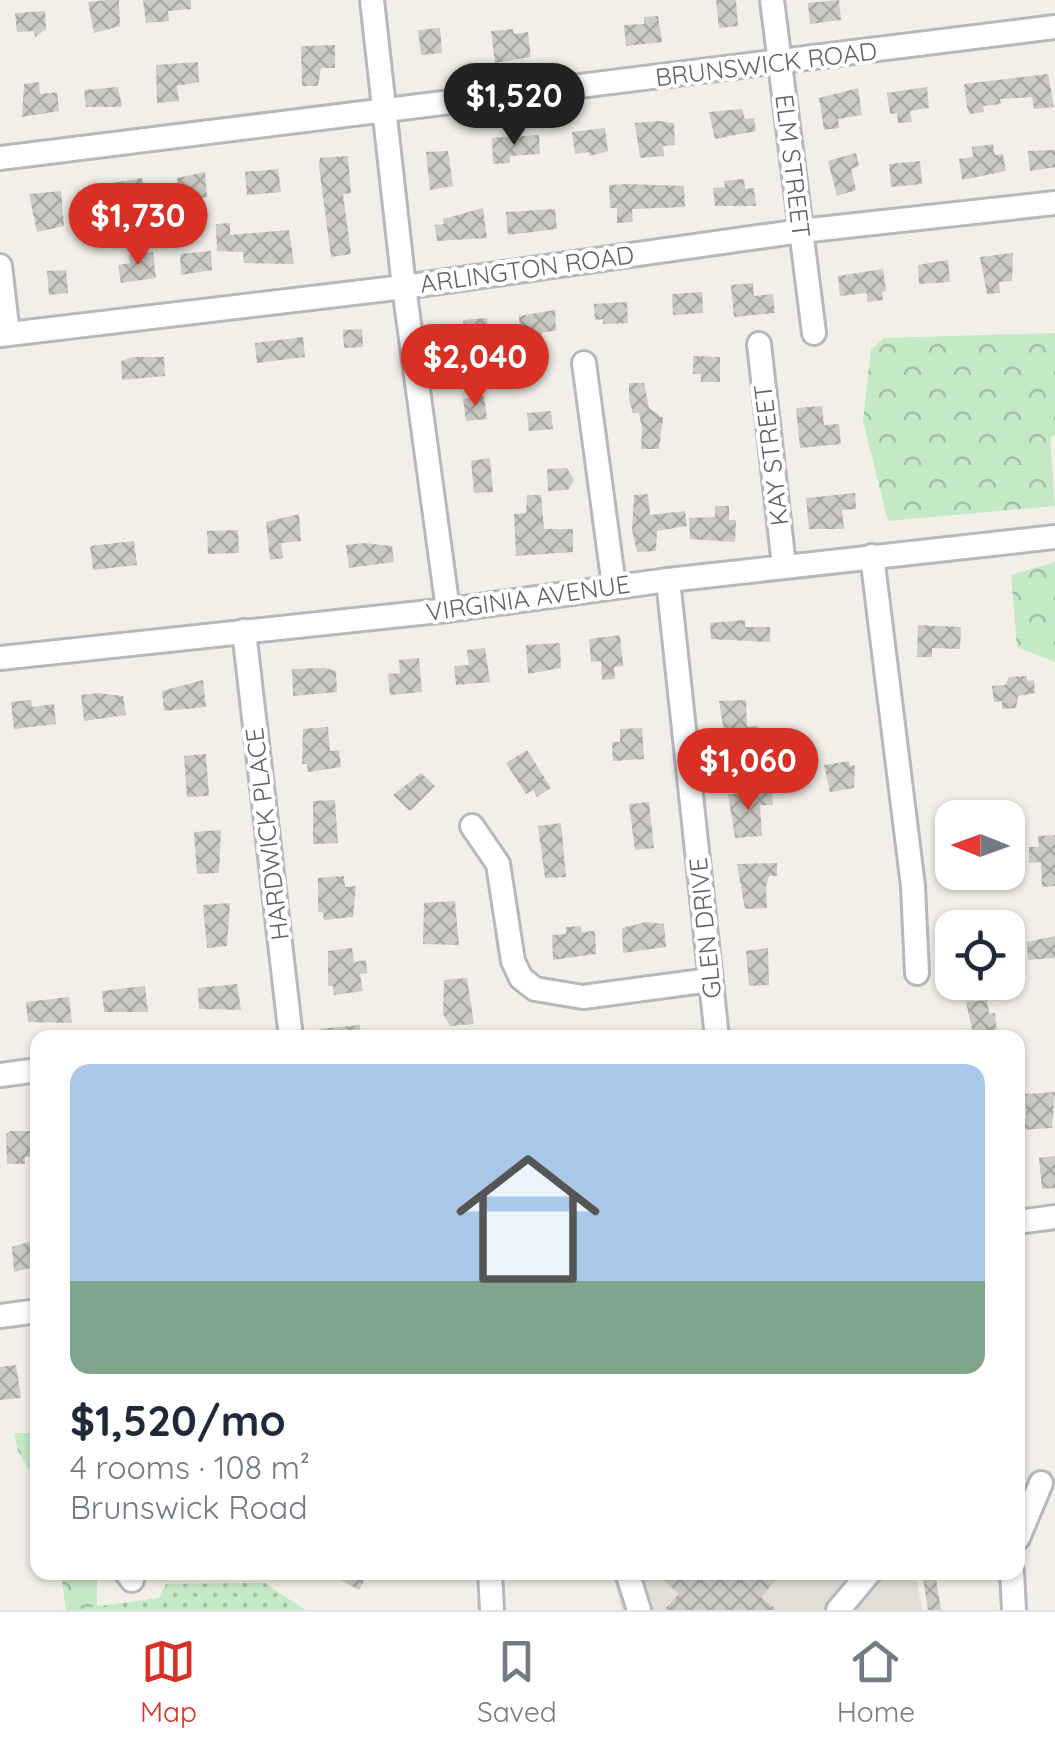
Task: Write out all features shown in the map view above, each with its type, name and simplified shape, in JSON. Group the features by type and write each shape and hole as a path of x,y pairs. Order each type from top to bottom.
{"street":[{"path":"372,0 404,287 448,610"},
{"name":"ELM STREET","path":"772,0 814,333"},
{"name":"BRUNSWICK ROAD","path":"0,158 1055,27"},
{"name":"ARLINGTON ROAD","path":"4,334 404,287 801,231 1055,203"},
{"path":"0,266 4,334"},
{"name":"KAY STREET","path":"758,344 784,566"},
{"path":"584,363 614,586"},
{"name":"VIRGINIA AVENUE","path":"0,658 448,610 614,586 1055,536"},
{"path":"872,556 913,886 917,973"},
{"name":"GLEN DRIVE","path":"668,580 717,1030"},
{"name":"HARDWICK PLACE","path":"244,631 290,1030"},
{"path":"472,826 498,864 514,961 521,978 535,989 551,995 583,997 710,980"},
{"path":"0,1075 30,1071"},
{"path":"1025,1221 1055,1217"},
{"path":"0,1316 30,1313"},
{"path":"1025,1521 1041,1483"},
{"path":"490,1580 492,1610"},
{"path":"630,1580 639,1610"},
{"path":"838,1610 863,1580"},
{"path":"1012,1580 1014,1610"}],"shaded area":[{"path":"614,1580 917,1580 922,1610 622,1610"}],"green space":[{"path":"1055,333 1055,435 1050,437 1055,506 888,521 863,421 871,349 885,338"},
{"path":"1055,562 1055,662 1017,647 1011,575"},
{"path":"14,1433 30,1433 30,1471 18,1451"},
{"path":"62,1580 97,1580 97,1610 66,1610"},
{"path":"265,1583 305,1610 70,1610 159,1598 166,1584"}],"building":[{"path":"119,0 120,26 94,33 88,2"},
{"path":"143,0 191,0 191,9 168,11 169,21 146,23"},
{"path":"716,0 736,0 738,26 719,28"},
{"path":"839,0 841,20 810,24 808,3"},
{"path":"45,11 46,29 35,37 34,31 17,32 15,13"},
{"path":"658,16 662,42 626,46 624,25 644,24 644,17"},
{"path":"440,28 442,53 421,55 418,30"},
{"path":"513,29 514,34 528,32 531,57 495,63 491,31"},
{"path":"335,45 335,68 321,68 318,86 302,86 301,46"},
{"path":"198,62 199,82 177,86 179,101 157,103 156,65"},
{"path":"1048,74 1054,107 1034,109 1032,97 1000,99 1001,104 983,106 984,112 970,114 964,84"},
{"path":"39,82 40,94 57,92 59,111 22,117 24,84"},
{"path":"118,87 122,107 86,107 84,90"},
{"path":"927,87 929,108 910,111 912,122 898,123 897,113 890,114 887,93"},
{"path":"858,88 862,115 838,119 839,128 824,130 819,98"},
{"path":"742,109 745,119 754,118 756,131 715,139 709,112"},
{"path":"635,123 674,123 675,145 663,146 664,156 640,158"},
{"path":"605,128 608,151 590,156 589,152 575,154 572,132"},
{"path":"539,135 540,154 510,156 510,163 493,164 492,138"},
{"path":"993,144 995,155 1003,154 1006,171 962,180 959,159 973,157 972,147"},
{"path":"1055,150 1055,167 1030,171 1028,151"},
{"path":"448,151 453,186 430,190 426,152"},
{"path":"856,153 859,166 851,169 856,190 837,196 828,161"},
{"path":"348,156 351,193 343,194 351,254 331,257 320,158"},
{"path":"920,161 922,184 891,187 889,164"},
{"path":"278,169 281,192 247,195 245,172"},
{"path":"205,172 207,197 179,200 177,178"},
{"path":"142,178 145,203 109,204 107,184"},
{"path":"744,179 745,189 754,188 756,206 715,206 713,188 725,187 724,181"},
{"path":"609,185 684,186 685,207 632,209 633,222 617,223 617,208 610,208"},
{"path":"61,191 64,226 37,232 29,194"},
{"path":"483,208 487,238 437,241 435,225 444,224 443,219"},
{"path":"555,209 557,229 508,235 506,212"},
{"path":"230,223 230,235 289,230 294,264 244,263 243,252 217,251 216,224"},
{"path":"211,251 212,270 181,275 180,254"},
{"path":"153,252 156,278 121,283 118,265 130,263 129,255"},
{"path":"1013,253 1012,281 999,282 1000,293 987,294 980,257"},
{"path":"948,260 950,282 919,284 918,265"},
{"path":"883,269 883,300 867,302 867,293 840,296 838,276"},
{"path":"66,270 68,293 49,295 47,271"},
{"path":"753,283 754,296 773,294 775,313 734,317 731,285"},
{"path":"702,292 703,313 673,315 672,294"},
{"path":"627,302 628,323 603,324 603,319 595,320 594,304"},
{"path":"555,310 556,331 542,332 542,337 520,333 519,316"},
{"path":"487,318 489,339 464,341 463,320"},
{"path":"362,329 363,347 344,348 343,330"},
{"path":"303,337 305,357 257,363 255,343"},
{"path":"693,356 720,357 720,382 701,382 701,374 693,374"},
{"path":"164,357 165,376 122,380 121,361"},
{"path":"629,383 644,383 649,408 663,418 659,449 641,449 642,428 639,413 633,413 629,400"},
{"path":"484,396 487,419 466,421 463,399"},
{"path":"822,406 824,425 839,424 841,444 800,448 796,408"},
{"path":"551,411 553,429 529,431 527,413"},
{"path":"490,458 493,492 474,493 471,461"},
{"path":"567,468 574,480 568,490 548,491 547,469"},
{"path":"855,493 856,509 842,510 844,529 809,529 806,498"},
{"path":"648,494 650,515 685,511 687,526 657,531 656,551 637,552 632,530 634,495"},
{"path":"527,495 541,495 544,529 573,529 573,552 516,556 514,514 526,513"},
{"path":"715,506 729,506 729,520 736,520 735,542 690,539 689,518 715,517"},
{"path":"299,514 301,541 281,543 283,558 270,560 266,522"},
{"path":"238,530 239,553 208,554 207,531"},
{"path":"134,541 137,565 93,570 90,546"},
{"path":"346,545 392,546 394,562 349,568"},
{"path":"745,620 745,627 770,627 770,642 711,639 710,623"},
{"path":"918,625 961,627 960,649 932,648 932,657 917,657"},
{"path":"620,635 623,666 614,667 615,679 602,680 601,661 591,662 589,639"},
{"path":"560,643 561,668 528,674 526,645"},
{"path":"485,648 490,682 456,685 454,666 469,665 467,650"},
{"path":"419,658 422,692 390,695 388,674 400,673 399,660"},
{"path":"292,669 336,671 337,692 293,696"},
{"path":"1027,676 1027,681 1034,680 1035,693 1018,696 1016,708 1002,709 1002,701 994,702 992,686 1005,685 1009,677"},
{"path":"203,680 206,707 164,711 162,691"},
{"path":"81,695 123,696 126,715 84,721"},
{"path":"31,700 32,707 54,704 56,724 14,729 11,702"},
{"path":"746,700 747,727 758,726 758,738 726,744 719,701"},
{"path":"328,727 330,751 339,750 341,767 308,772 307,764 302,764 303,729"},
{"path":"642,728 644,759 613,761 612,742 620,742 620,729"},
{"path":"527,750 551,788 537,797 533,790 526,794 506,763"},
{"path":"206,754 209,796 187,797 184,756"},
{"path":"849,761 850,766 855,765 854,788 830,792 824,765"},
{"path":"421,773 435,786 410,811 393,795"},
{"path":"772,792 773,805 760,805 762,836 735,838 728,794"},
{"path":"335,800 338,843 313,844 313,801"},
{"path":"649,802 654,848 635,850 629,804"},
{"path":"561,823 566,877 545,878 538,826"},
{"path":"221,830 219,873 197,874 194,832"},
{"path":"1055,835 1055,886 1042,887 1041,862 1029,863 1029,847 1039,847 1038,836"},
{"path":"777,863 777,876 769,876 766,887 767,908 745,909 737,864"},
{"path":"344,876 345,887 356,886 353,917 324,920 323,912 318,912 318,878"},
{"path":"455,901 459,945 423,944 424,903"},
{"path":"230,903 227,946 207,948 203,905"},
{"path":"646,922 664,924 666,947 623,953 622,928"},
{"path":"581,926 582,932 595,931 596,954 553,960 552,935 566,934 566,927"},
{"path":"1055,936 1055,958 1028,960 1027,942"},
{"path":"352,948 354,962 366,960 367,973 360,974 363,991 334,995 333,986 328,986 328,951"},
{"path":"768,948 769,985 749,986 746,951"},
{"path":"467,978 474,1024 450,1026 443,1014 444,980"},
{"path":"237,984 241,1010 199,1009 198,988"},
{"path":"145,986 148,1012 104,1012 102,991"},
{"path":"69,997 72,1023 28,1022 26,1002"},
{"path":"987,1000 989,1014 995,1013 996,1030 972,1030 966,1002"},
{"path":"360,1025 360,1030 320,1030"},
{"path":"1055,1092 1052,1128 1025,1130 1025,1094"},
{"path":"30,1131 30,1157 25,1157 25,1164 7,1164 6,1134"},
{"path":"1055,1156 1055,1188 1042,1189 1039,1158"},
{"path":"30,1242 30,1268 14,1272 12,1247"},
{"path":"16,1365 21,1398 0,1400 0,1367"},
{"path":"341,1580 365,1580 359,1590"},
{"path":"663,1580 776,1580 761,1597 777,1610 664,1610 679,1594"},
{"path":"923,1580 936,1580 941,1610 928,1610"}]}
